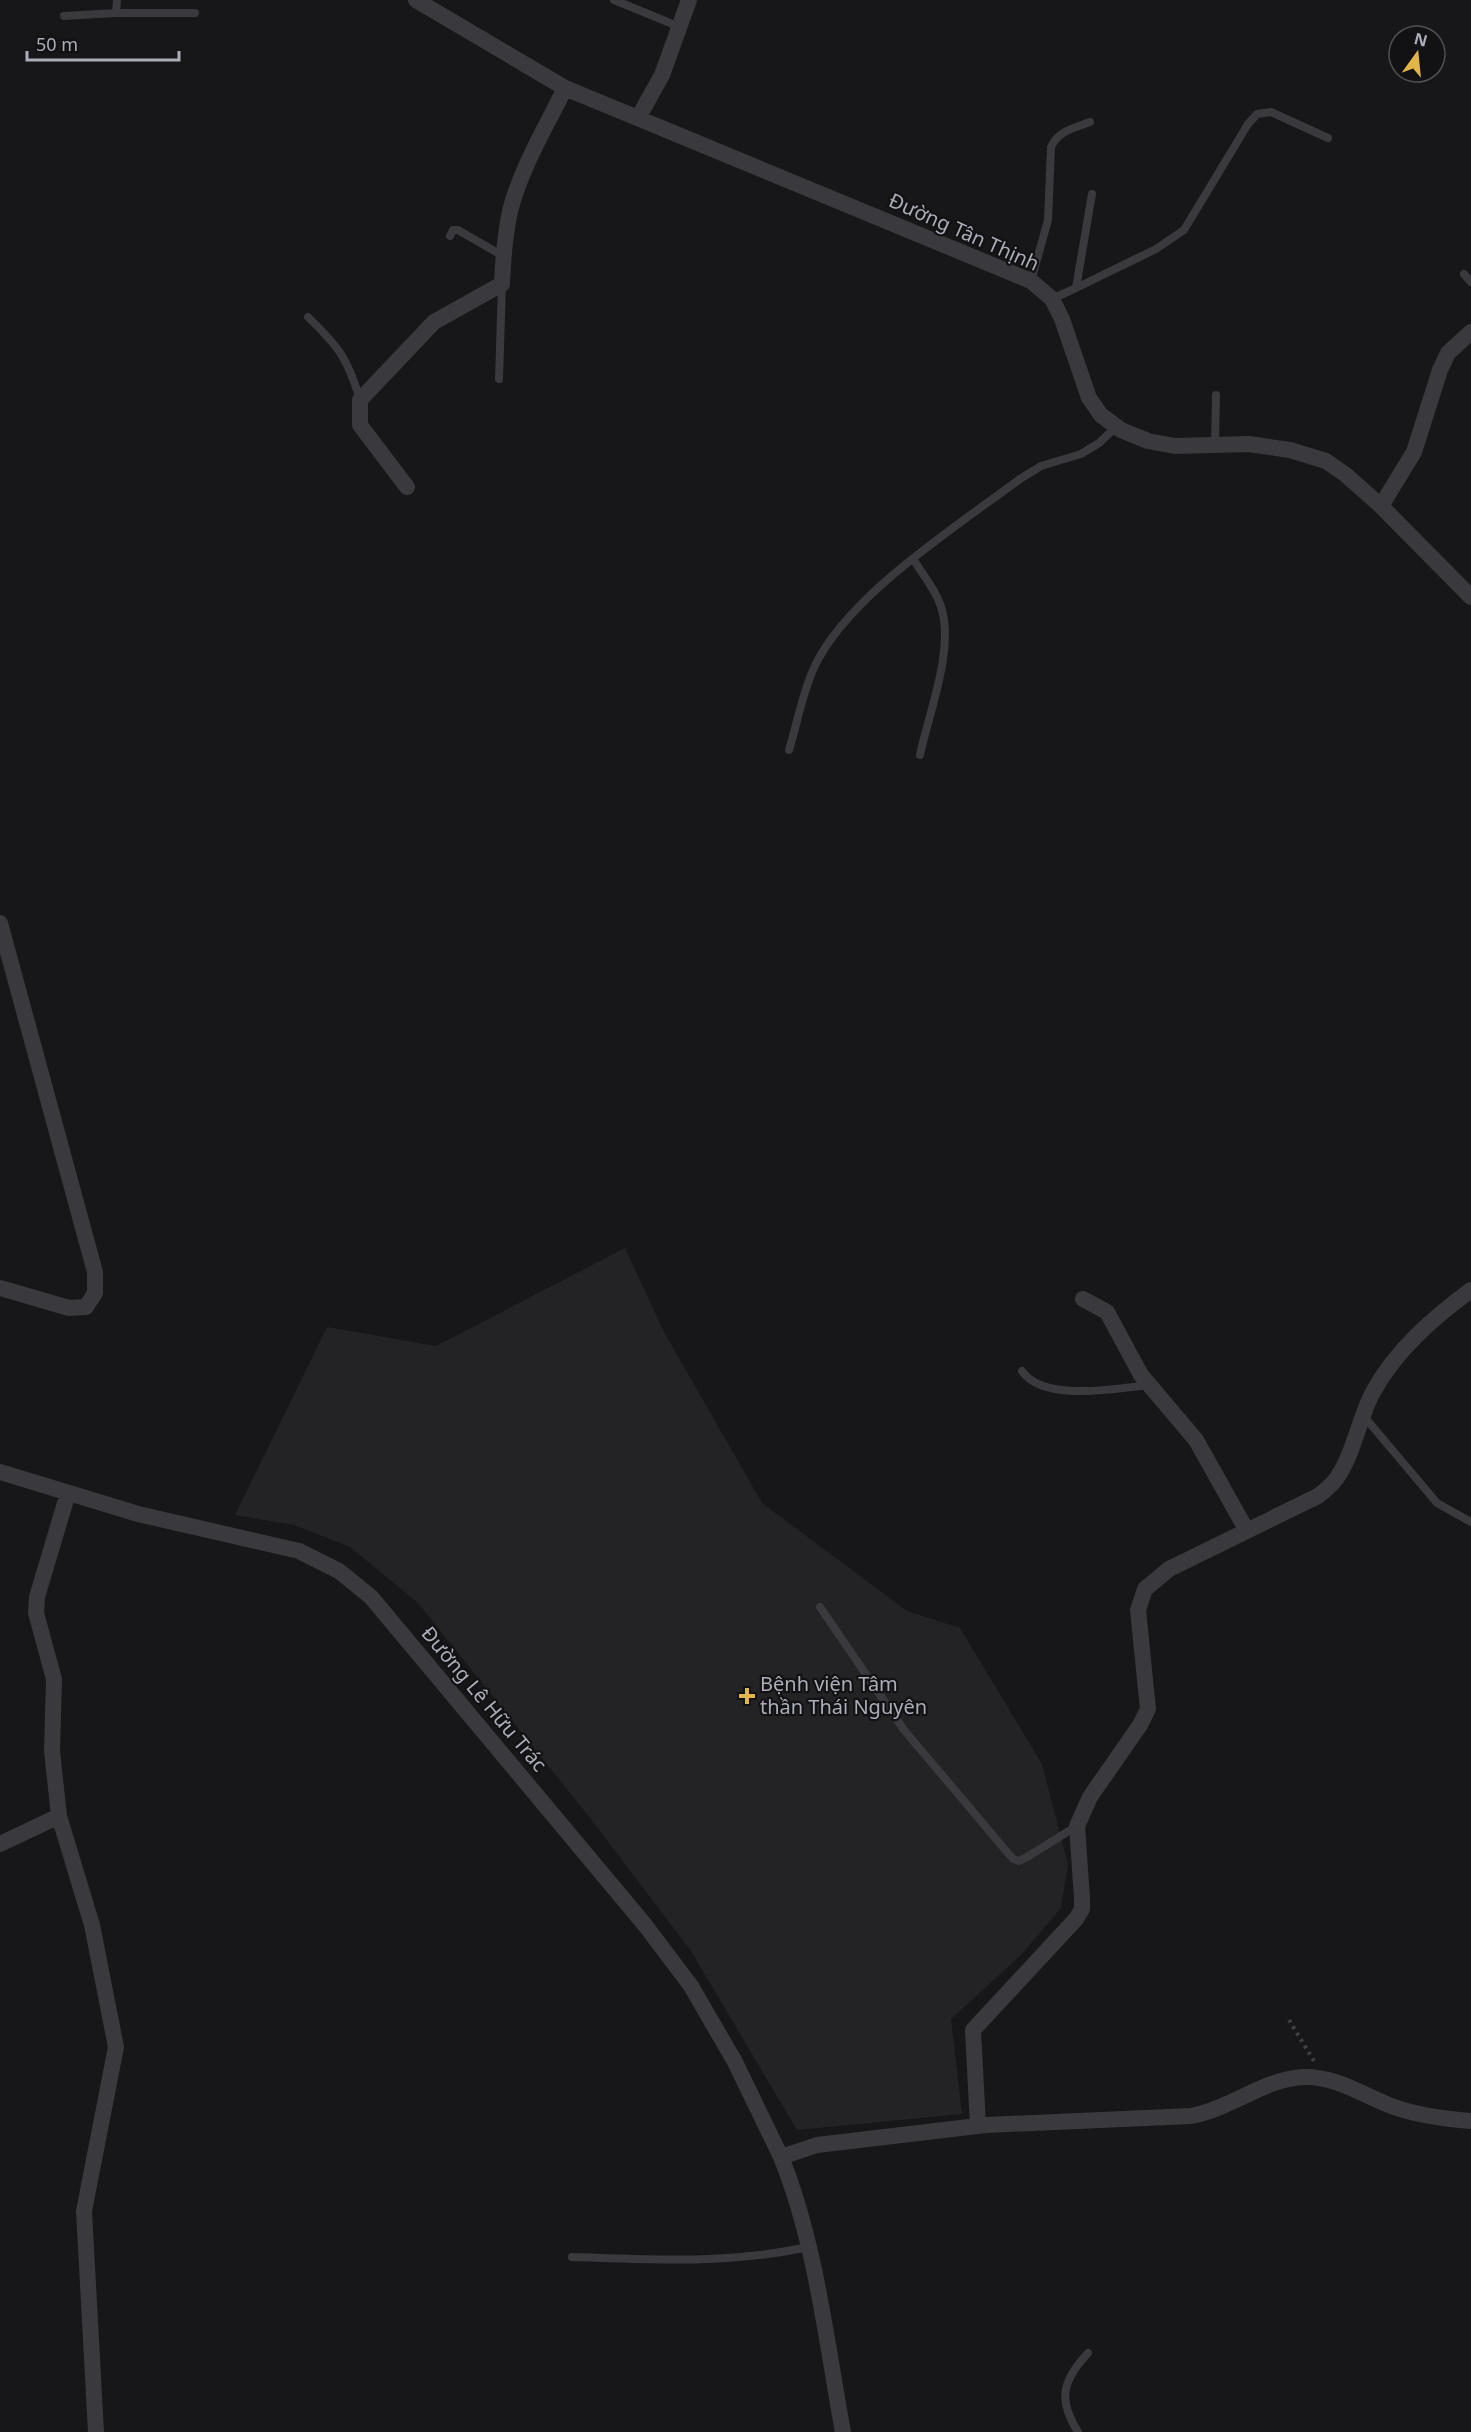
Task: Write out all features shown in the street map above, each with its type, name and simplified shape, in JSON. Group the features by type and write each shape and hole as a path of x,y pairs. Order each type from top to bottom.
{"street":[{"name":"Đường Tân Thịnh","path":"416,0 565,88 1031,281 1052,299 1062,319 1089,398 1101,415 1117,426 1148,441 1175,446 1249,444 1290,450 1326,461 1346,475 1381,506 1471,597"},
{"path":"638,118 662,75 689,0"},
{"path":"407,487 360,425 360,400 434,322 502,284 503,256 510,210 565,88"},
{"path":"1381,506 1414,452 1440,370 1448,353 1471,332"},
{"path":"0,923 94,1272 94,1293 86,1306 69,1308 0,1287"},
{"path":"978,2126 973,2030 1076,1919 1082,1909 1077,1826 1090,1797 1140,1725 1148,1709 1138,1610 1145,1589 1170,1569 1318,1496 1330,1486 1340,1473 1374,1389 1405,1347 1437,1315 1471,1290"},
{"path":"1083,1299 1107,1312 1149,1385 1196,1440 1246,1531"},
{"name":"Đường Lê Hữu Trác","path":"0,1472 138,1514 299,1551 339,1571 371,1598 645,1925 691,1986 735,2062 781,2157 795,2193 808,2247 843,2432"},
{"path":"68,1493 37,1597 36,1612 54,1679 52,1751 59,1816 92,1924 116,2047 84,2211 96,2432"},
{"path":"0,1844 59,1816"},
{"path":"781,2157 817,2145 978,2126 1191,2116 1211,2112 1280,2082 1301,2077 1324,2077 1393,2106 1434,2118 1471,2121"}],"lane":[{"path":"116,13 117,0"},
{"path":"614,0 680,27"},
{"path":"64,16 116,13 195,13"},
{"path":"1052,299 1156,249 1184,230 1242,134 1257,114 1271,112 1328,138"},
{"path":"1031,281 1048,220 1051,147 1054,139 1063,132 1090,122"},
{"path":"1076,288 1092,195"},
{"path":"450,236 453,230 458,230 503,256"},
{"path":"1464,274 1471,282"},
{"path":"499,380 502,284"},
{"path":"308,317 336,344 345,359 360,400"},
{"path":"1215,445 1216,395"},
{"path":"789,750 813,670 835,632 874,592 1020,479 1041,466 1081,454 1099,443 1117,426"},
{"path":"914,560 940,604 946,629 942,662 920,755"},
{"path":"1022,1371 1028,1380 1047,1389 1112,1390 1149,1385"},
{"path":"1362,1414 1437,1503 1471,1522"},
{"path":"820,1607 904,1730 1013,1859 1019,1861 1028,1857 1077,1826"},
{"path":"572,2257 639,2260 736,2257 772,2255 808,2247"},
{"path":"1078,2432 1070,2418 1065,2398 1070,2373 1088,2353"}],"path":[{"path":"1289,2020 1324,2077"}],"shaded area":[{"name":"Bệnh viện Tâm thần Thái Nguyên","path":"625,1248 664,1332 762,1503 907,1611 960,1628 1042,1764 1068,1864 1061,1908 1022,1954 951,2019 962,2114 797,2130 691,1951 590,1818 418,1603 350,1547 294,1525 235,1515 327,1327 436,1346"}],"place":[{"name":"Bệnh viện Tâm thần Thái Nguyên","path":"747,1696"}]}
